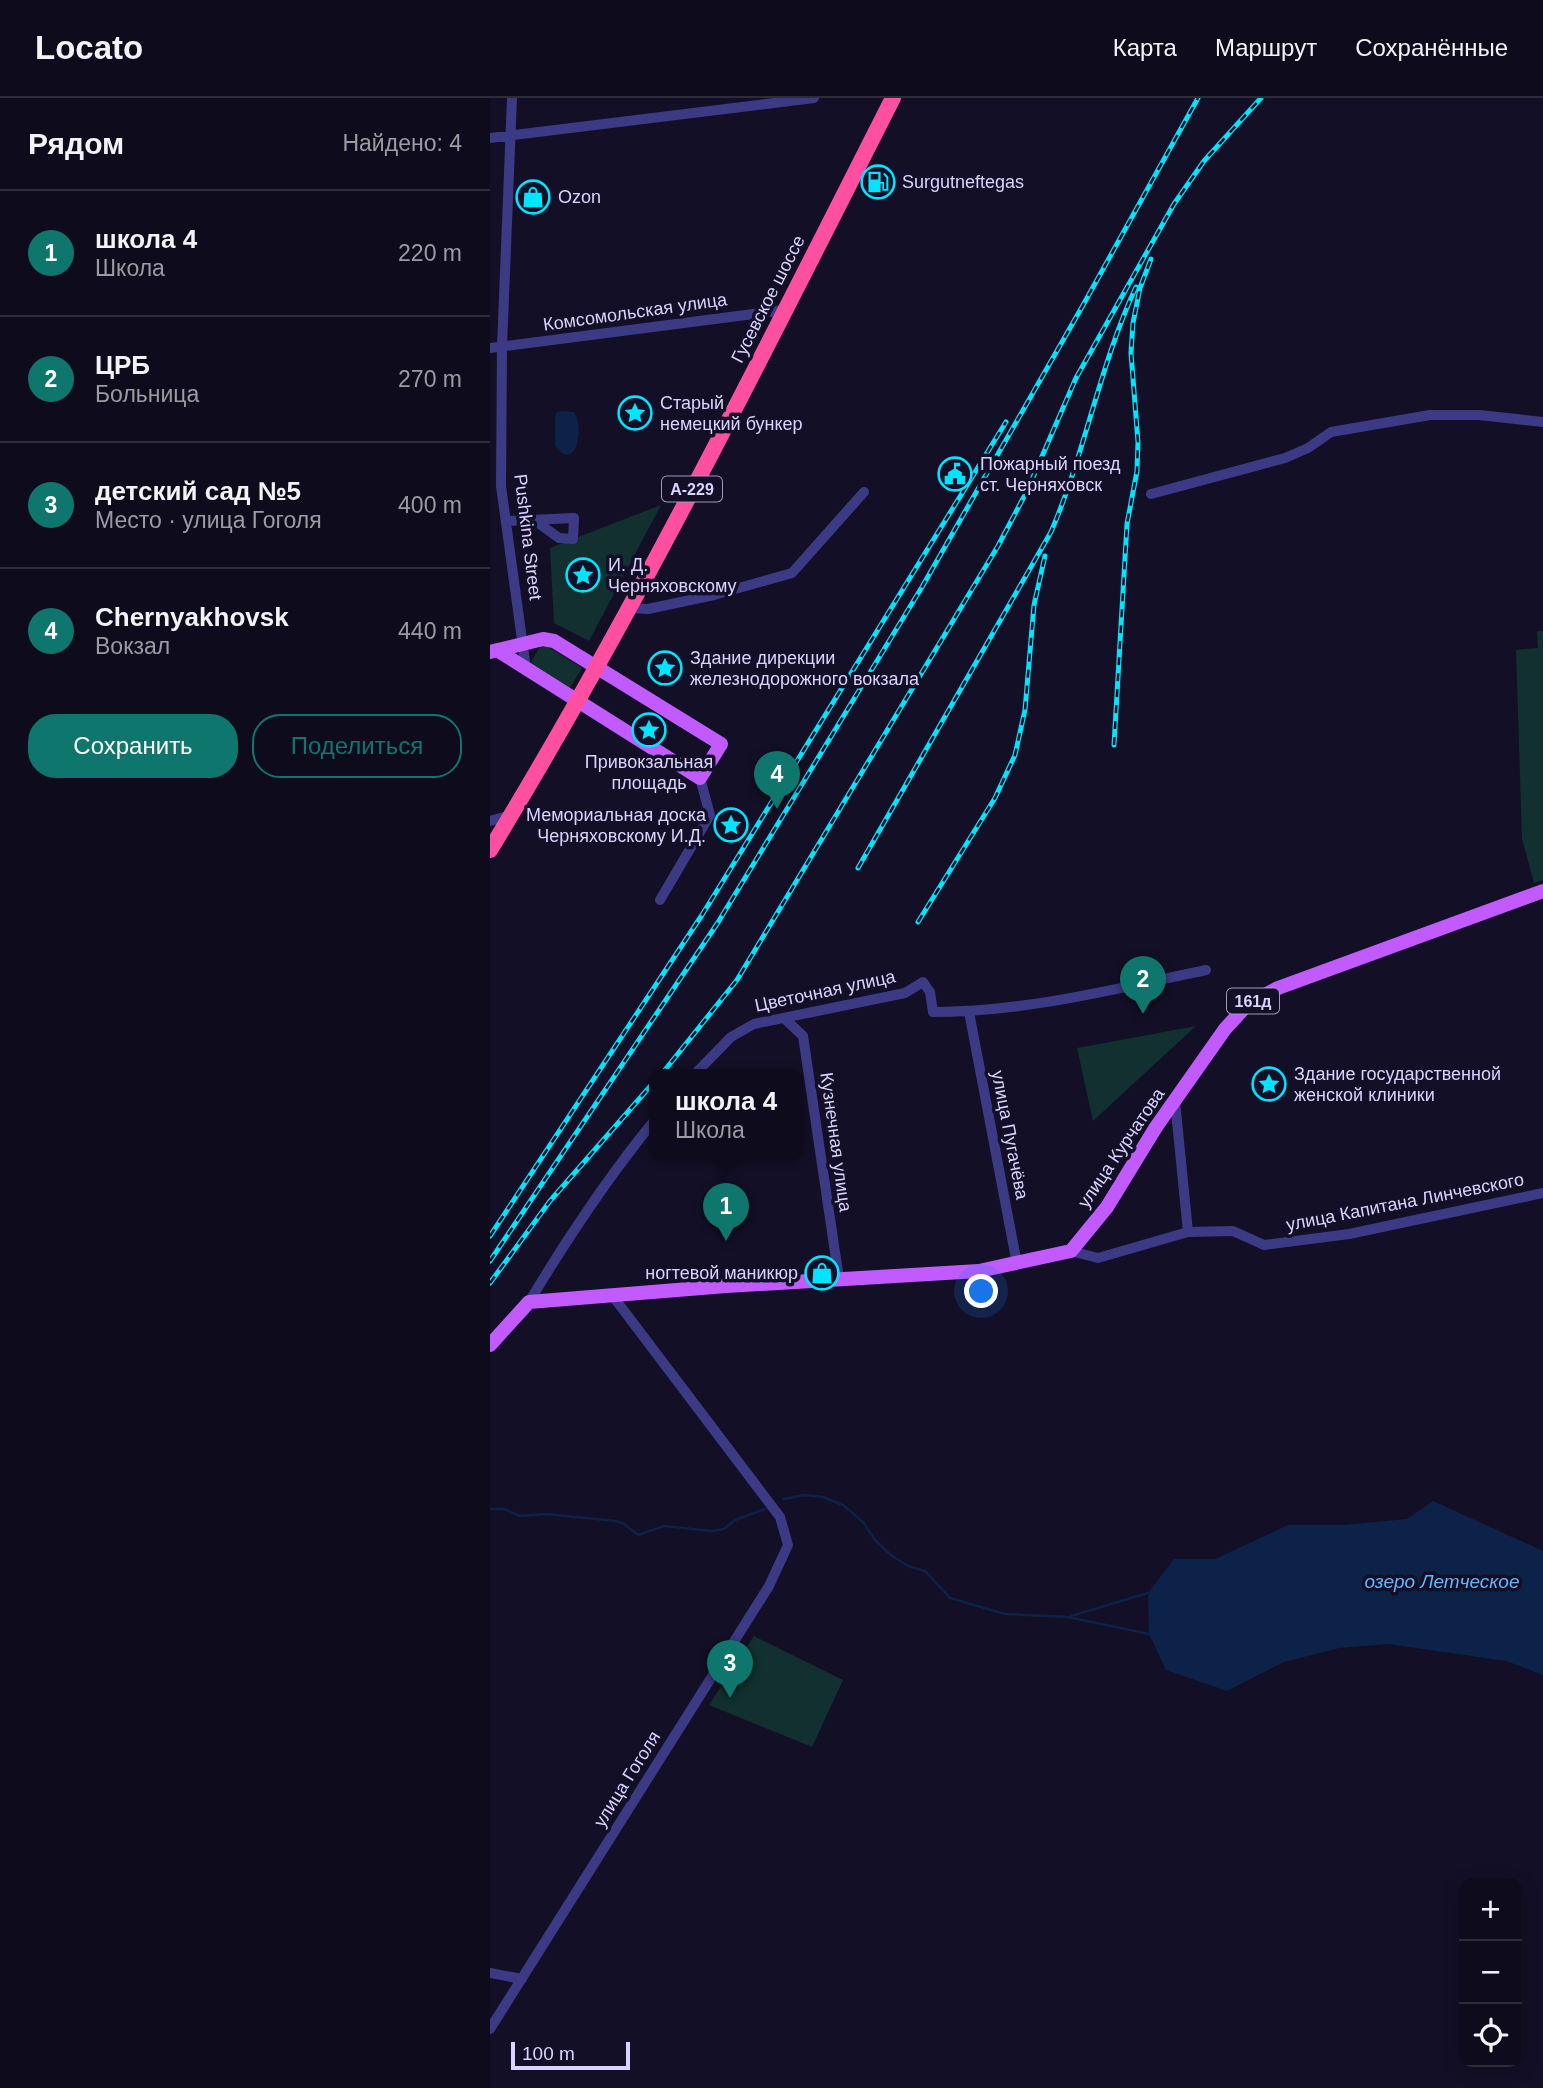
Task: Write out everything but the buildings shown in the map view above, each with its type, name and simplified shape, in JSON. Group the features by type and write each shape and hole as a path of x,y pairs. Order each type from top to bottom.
{"highway":[{"name":"Гусевское шоссе","path":"490,850 631,608 893,98"}],"main road":[{"path":"543,639 554,640 721,744 700,778 494,651 543,639"},
{"name":"улица Курчатова","path":"1071,1251 1107,1207 1156,1127 1225,1029 1248,1004 1278,988 1543,891"},
{"path":"490,1345 529,1302 979,1271 1071,1251"}],"street":[{"name":"Pushkina Street","path":"512,98 496,348 496,487 506,521 526,669"},
{"path":"490,138 814,98"},
{"name":"Комсомольская улица","path":"496,348 784,310"},
{"path":"1151,494 1285,458 1308,448 1331,432 1430,415 1479,415 1543,422"},
{"path":"631,608 648,609 792,573 864,492"},
{"path":"506,521 534,520"},
{"path":"660,900 710,815 700,778"},
{"path":"490,821 512,815"},
{"name":"Цветочная улица","path":"700,1069 731,1037 754,1024 905,993 923,982 930,992 933,1012 969,1012 1053,1001 1206,970"},
{"name":"улица Пугачёва","path":"969,1012 1017,1264"},
{"name":"Кузнечная улица","path":"784,1018 803,1036 839,1279"},
{"path":"1175,1101 1188,1232"},
{"path":"529,1302 575,1225 649,1127"},
{"name":"улица Капитана Линчевского","path":"1071,1251 1098,1258 1188,1232 1233,1231 1264,1245 1349,1234 1543,1193"},
{"name":"улица Гоголя","path":"490,2029 769,1586 788,1545 780,1517 612,1295"},
{"path":"490,1973 522,1979"}],"green space":[{"path":"661,505 589,641 554,623 550,548"},
{"path":"1537,631 1543,631 1543,880 1534,883 1522,839 1516,650 1538,648"},
{"path":"542,643 582,668 570,688 530,664"},
{"path":"1196,1026 1093,1121 1077,1048"},
{"path":"754,1636 843,1680 812,1747 709,1705"}],"water":[{"path":"557,412 574,412 579,428 577,446 568,455 555,446 555,416"},
{"name":"озеро Летческое","path":"1433,1501 1543,1551 1543,1675 1506,1661 1388,1644 1339,1648 1284,1662 1227,1691 1166,1670 1149,1634 1148,1593 1174,1559 1215,1559 1288,1525 1344,1525 1407,1519"}],"waterway":[{"path":"784,1499 804,1495 823,1497 843,1505 863,1522 875,1540 892,1556 908,1566 925,1571 950,1598 1005,1614 1068,1617 1149,1634"},
{"path":"490,1509 504,1509 520,1516 547,1514 615,1521 623,1523 638,1535 664,1526 712,1531 724,1529 735,1520 765,1509"},
{"path":"1071,1616 1148,1593"}],"railway":[{"path":"490,1261 717,924 922,587 1198,98"},
{"path":"666,1069 737,980 998,546 1027,491 1076,378 1174,204 1204,161 1261,98"},
{"path":"1114,745 1127,524 1137,471 1138,442 1131,353 1133,323 1140,288 1151,259"},
{"path":"858,868 1051,532 1074,471 1112,347 1136,287"},
{"path":"490,1236 702,915 1006,422"},
{"path":"918,922 995,798 1015,755 1025,710 1034,605 1045,556"},
{"path":"490,1283 550,1201 649,1088"}],"place":[{"name":"Surgutneftegas","path":"878,182"},
{"name":"Ozon","path":"533,197"},
{"name":"Старый немецкий бункер","path":"635,413"},
{"name":"Пожарный поезд ст. Черняховск","path":"955,474"},
{"name":"И. Д. Черняховскому","path":"583,575"},
{"name":"Здание дирекции железнодорожного вокзала","path":"665,668"},
{"name":"Привокзальная площадь","path":"649,730"},
{"name":"Chernyakhovsk","path":"777,809"},
{"name":"Мемориальная доска Черняховскому И.Д.","path":"731,825"},
{"name":"ЦРБ","path":"1143,1014"},
{"name":"Здание государственной женской клиники","path":"1269,1084"},
{"name":"школа 4","path":"726,1241"},
{"name":"ногтевой маникюр","path":"822,1273"},
{"name":"детский сад №5","path":"730,1698"}]}
